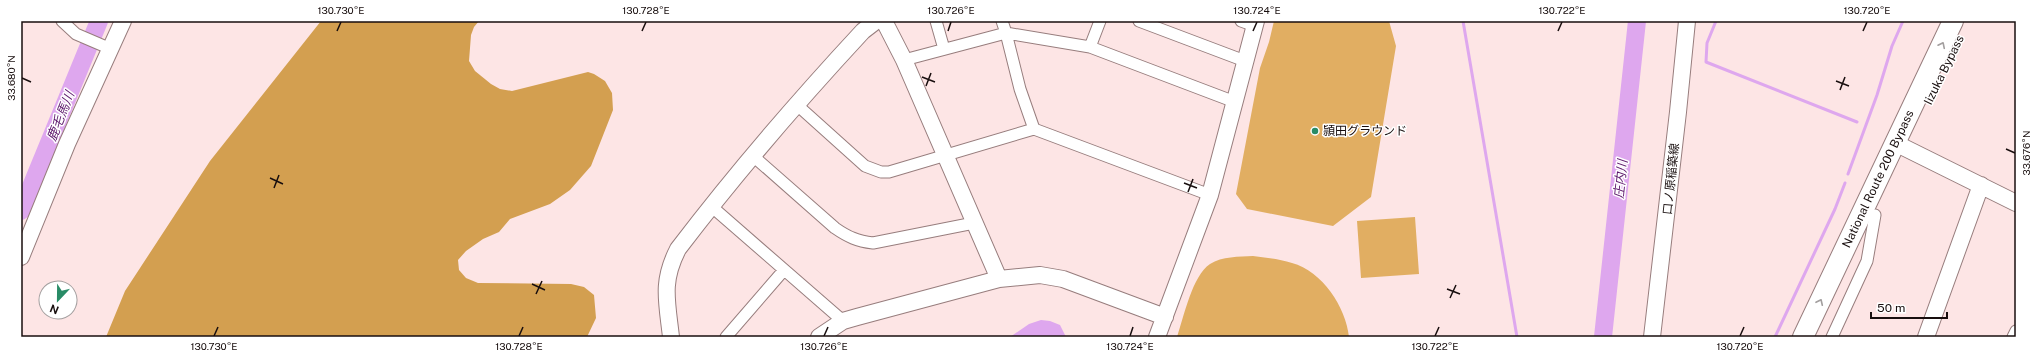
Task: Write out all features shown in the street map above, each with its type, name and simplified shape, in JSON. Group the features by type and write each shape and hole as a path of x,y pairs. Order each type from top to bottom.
{"highway":[{"name":"National Route 200 Bypass","path":"1803,337 1901,145 1953,21"},
{"name":"Iizuka Bypass","path":"1818,337 1875,215 1901,145 1968,21"}],"street":[{"path":"62,21 76,34 109,48"},
{"path":"21,257 67,144 109,48 123,21"},
{"path":"671,337 666,290 670,265 678,248 752,155 796,104 863,31 876,21"},
{"path":"884,21 904,60 999,279"},
{"path":"936,21 944,49"},
{"path":"1002,21 1020,89 1034,129"},
{"path":"1090,47 1100,21"},
{"path":"1139,21 1245,61"},
{"name":"口ノ原稲築線","path":"1652,337 1675,142 1687,21"},
{"path":"1157,337 1210,195 1245,61 1250,23"},
{"path":"904,60 1006,33 1090,47 1235,102"},
{"path":"796,104 858,160 874,170 889,172 1034,129 1210,195"},
{"path":"1901,145 2016,203"},
{"path":"752,155 835,228 850,238 858,241 873,243 974,223"},
{"path":"1926,337 1982,185"},
{"path":"711,206 843,322"},
{"path":"1832,337 1867,261 1875,215"},
{"path":"726,337 784,270"},
{"path":"819,337 827,330 843,322 999,279 1040,275 1063,279 1165,317"},
{"path":"2013,337 2016,331"}],"shaded area":[{"path":"321,21 479,21 474,27 471,35 469,61 475,71 491,84 500,89 512,91 588,72 605,81 612,93 613,110 591,166 570,190 550,204 510,219 499,232 483,239 466,251 458,260 459,270 466,278 478,283 571,284 584,287 594,295 596,318 587,337 106,337 125,291 210,161"},
{"name":"頴田グラウンド","path":"1274,21 1389,21 1396,46 1371,197 1333,226 1247,209 1236,194 1260,68 1269,42"},
{"path":"1415,217 1419,274 1361,278 1357,221"},
{"path":"1253,256 1287,262 1303,267 1313,274 1331,292 1338,303 1347,326 1349,337 1177,337 1193,287 1204,270 1215,261 1231,257"},
{"path":"1041,320 1050,321 1060,325 1066,337 1010,337 1029,324"}],"waterway":[{"name":"鹿毛馬川","path":"21,211 99,21"},
{"path":"1463,21 1517,337"},
{"name":"庄内川","path":"1603,337 1637,21"},
{"path":"1716,21 1707,43 1706,62 1857,122"},
{"path":"1848,174 1877,95 1892,46 1903,21"},
{"path":"1775,337 1835,209 1845,183"}],"place":[{"name":"頴田グラウンド","path":"1315,131"}]}
